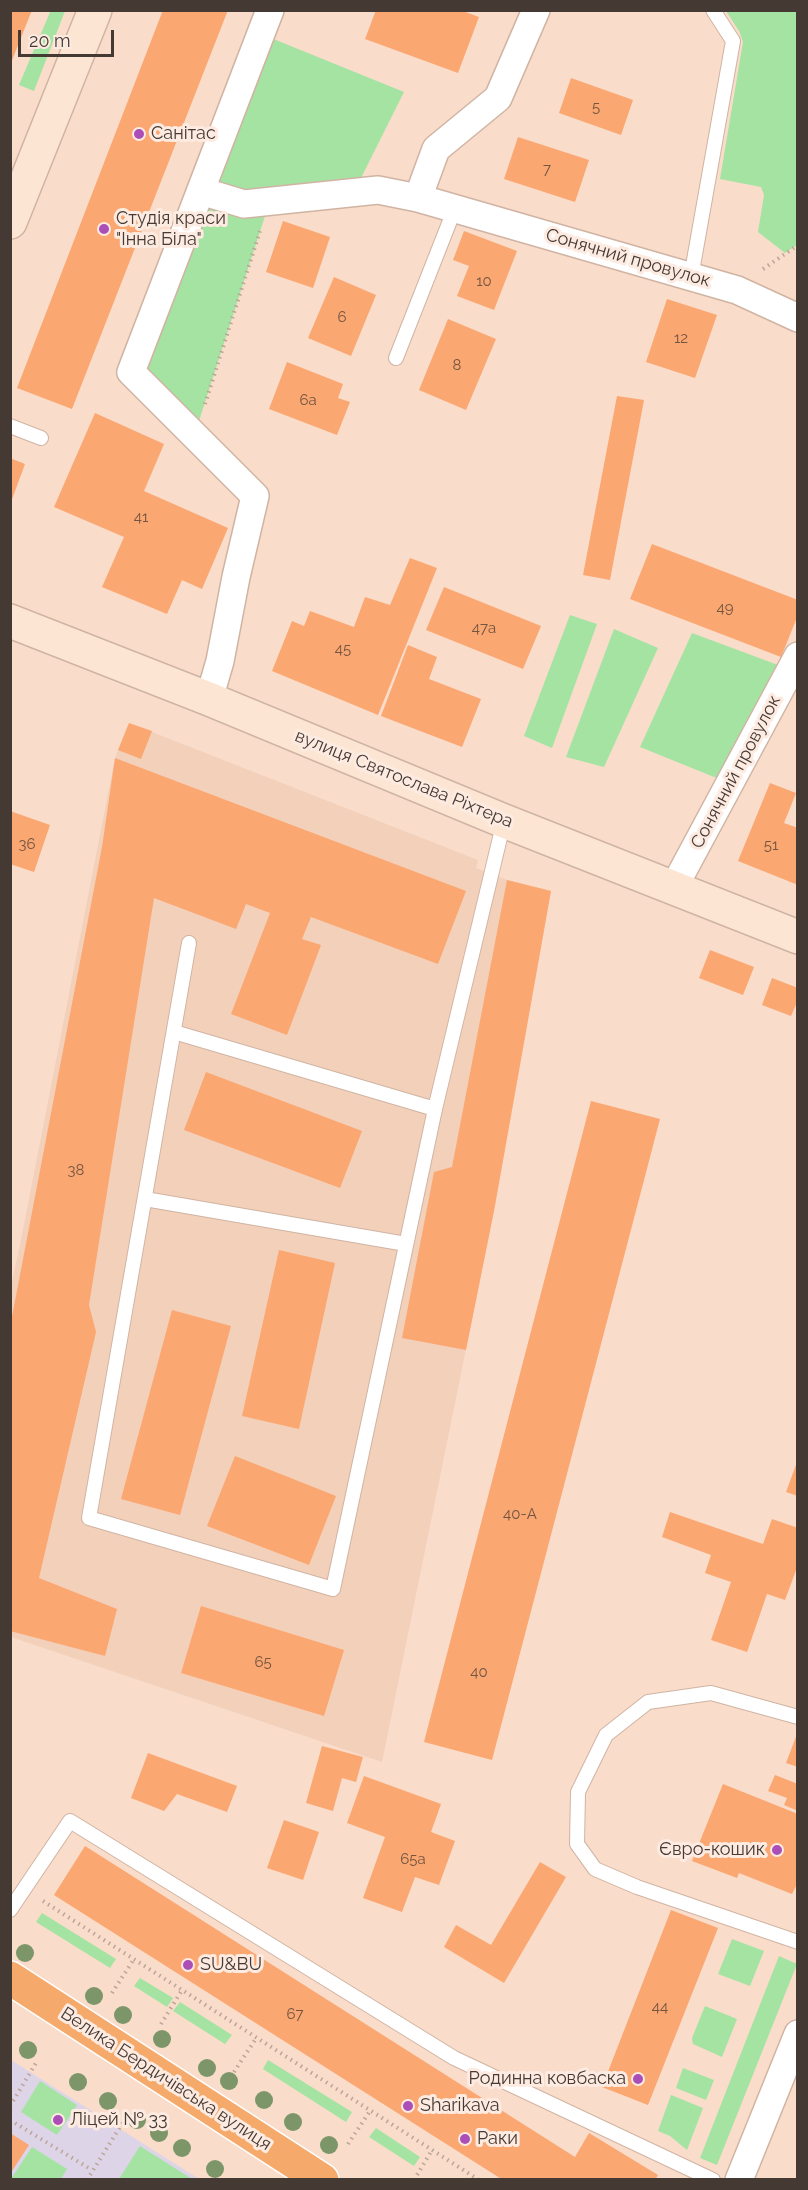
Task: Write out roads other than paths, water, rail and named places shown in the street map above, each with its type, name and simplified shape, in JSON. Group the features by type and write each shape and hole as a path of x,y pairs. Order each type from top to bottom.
{"highway":[{"name":"Велика Бердичівська вулиця","path":"10,1978 322,2180"},
{"name":"Велика Бердичівська вулиця","path":"10,2003 285,2180"}],"street":[{"path":"10,222 95,10"},
{"path":"209,699 220,661 255,496 131,372 270,10"},
{"path":"418,198 436,149 498,98 536,10"},
{"name":"Сонячний провулок","path":"201,191 244,204 378,190 418,198 736,290 798,318"},
{"name":"вулиця Святослава Ріхтера","path":"10,621 798,937"},
{"name":"Сонячний провулок","path":"674,888 798,656"},
{"path":"739,2180 798,2034"}],"lane":[{"path":"691,277 732,41 713,10"},
{"path":"396,358 455,208"},
{"path":"10,426 41,438"},
{"path":"189,943 89,1518 333,1589 435,1109 504,821"},
{"path":"174,1032 435,1109"},
{"path":"145,1199 406,1244"},
{"path":"798,1717 711,1693 648,1702 606,1735 578,1792 577,1844 595,1869 637,1887 798,1942"},
{"path":"10,1910 70,1821 454,2058 713,2180"}],"place":[{"name":"Санітас","path":"139,134"},
{"name":"Студія краси \"Інна Біла\"","path":"104,229"},
{"name":"Євро-кошик","path":"777,1850"},
{"name":"SU&BU","path":"188,1965"},
{"name":"Родинна ковбаска","path":"638,2079"},
{"name":"Sharikava","path":"408,2106"},
{"name":"Ліцей № 33","path":"58,2120"},
{"name":"Раки","path":"465,2139"}]}
